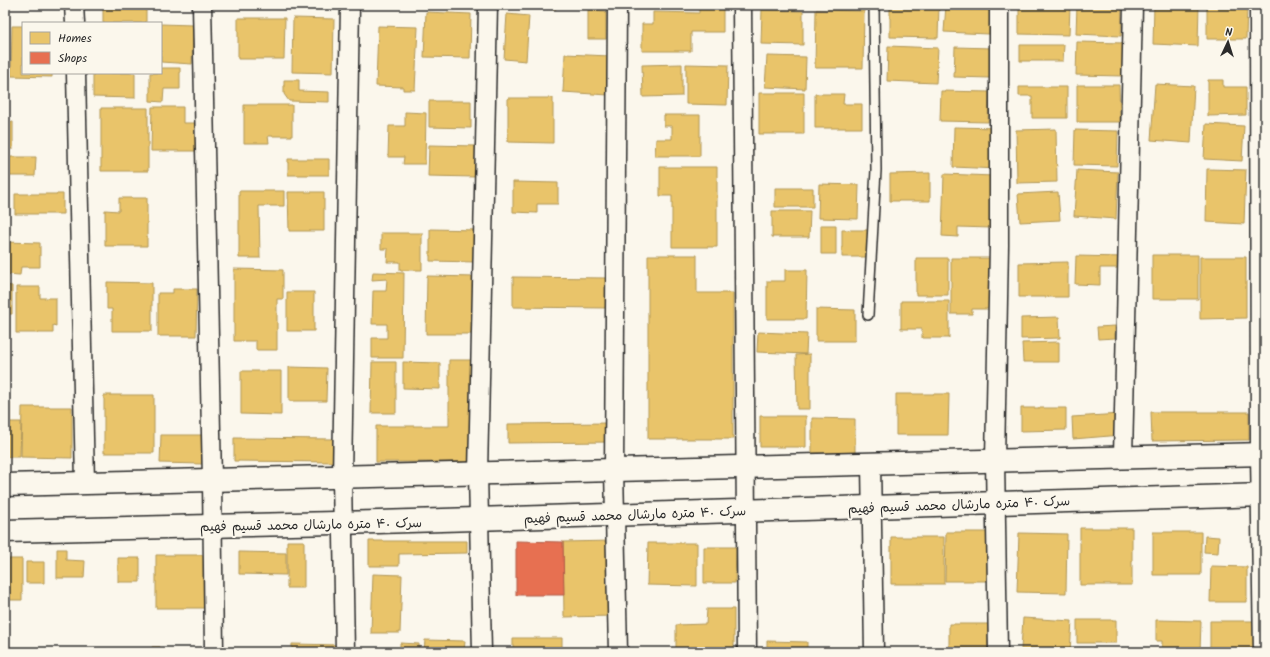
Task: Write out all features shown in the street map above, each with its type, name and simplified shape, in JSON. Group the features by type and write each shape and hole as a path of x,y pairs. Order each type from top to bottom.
{"street":[{"path":"74,5 74,22"},
{"path":"202,5 213,526 214,652"},
{"path":"345,652 342,477 350,5"},
{"path":"482,652 478,474 488,5"},
{"path":"617,5 614,470 618,652"},
{"path":"742,5 747,652"},
{"path":"998,5 999,245 995,460 998,652"},
{"path":"1123,457 1133,5"},
{"path":"1259,5 1264,652"},
{"path":"76,74 85,483"},
{"path":"5,485 1262,454"},
{"path":"871,463 874,652"},
{"name":"سرک ۴۰ متره مارشال محمد قسیم فهیم","path":"5,531 343,523 1263,495"}],"lane":[{"path":"868,315 876,170 874,5"}],"building: Homes":[{"path":"103,5 146,5 146,22 103,22"},
{"path":"507,5 532,5 532,8 507,7"},
{"path":"536,5 556,5 556,9 536,8"},
{"path":"890,5 939,5 938,38 890,37"},
{"path":"946,5 990,6 989,34 944,32"},
{"path":"1019,5 1070,5 1069,35 1019,34"},
{"path":"1077,5 1122,5 1121,36 1076,34"},
{"path":"1154,5 1199,5 1198,46 1153,44"},
{"path":"1207,5 1247,5 1246,39 1207,39"},
{"path":"699,8 723,8 723,32 691,32 691,51 642,51 642,24 653,24 653,12 699,13"},
{"path":"588,10 606,11 606,39 588,39"},
{"path":"762,10 803,11 803,45 761,44"},
{"path":"816,10 864,11 863,68 815,68"},
{"path":"426,12 471,14 470,58 424,57"},
{"path":"507,14 529,16 526,61 504,59"},
{"path":"238,18 285,18 284,59 238,59"},
{"path":"293,18 334,19 333,73 292,72"},
{"path":"162,24 193,25 192,64 162,62"},
{"path":"12,26 22,26 22,74 52,74 52,77 11,76"},
{"path":"378,26 418,27 415,90 403,90 403,87 376,86"},
{"path":"1077,42 1124,43 1123,76 1076,75"},
{"path":"1020,45 1064,45 1063,61 1020,61"},
{"path":"888,46 938,48 936,83 887,81"},
{"path":"955,47 992,48 990,78 954,77"},
{"path":"565,54 610,56 608,95 563,92"},
{"path":"767,56 806,57 805,89 765,87"},
{"path":"682,64 682,96 643,97 642,65"},
{"path":"686,64 728,65 727,105 686,104"},
{"path":"162,68 180,68 180,89 164,89 163,102 150,101 150,74 162,74"},
{"path":"93,74 135,74 135,98 93,97"},
{"path":"284,80 299,80 299,91 329,92 329,102 289,101 284,94"},
{"path":"1208,80 1223,80 1223,87 1246,87 1246,115 1208,116"},
{"path":"1155,84 1194,86 1191,143 1151,140"},
{"path":"1077,85 1119,85 1120,122 1077,122"},
{"path":"1019,87 1067,87 1067,118 1032,118 1032,96 1019,96"},
{"path":"941,91 989,92 988,122 940,121"},
{"path":"759,93 804,93 804,134 759,134"},
{"path":"815,94 844,94 843,104 862,104 862,128 815,128"},
{"path":"508,98 553,98 553,143 508,142"},
{"path":"429,101 471,101 471,128 429,127"},
{"path":"244,105 292,105 292,136 268,136 269,143 244,143"},
{"path":"152,107 183,107 183,123 199,123 199,151 151,151"},
{"path":"101,108 148,108 148,171 101,171"},
{"path":"405,112 426,113 425,164 403,164 404,157 388,157 389,126 405,126"},
{"path":"664,115 700,115 700,156 655,156 656,139 672,139 672,126 664,126"},
{"path":"5,122 13,122 13,149 5,149"},
{"path":"1206,124 1244,126 1242,161 1204,159"},
{"path":"954,127 999,128 998,169 953,167"},
{"path":"1056,129 1057,182 1017,183 1016,130"},
{"path":"1075,130 1118,131 1117,166 1074,165"},
{"path":"429,145 476,146 475,177 428,176"},
{"path":"5,157 36,157 35,176 6,176 5,192"},
{"path":"288,159 329,159 329,175 288,175"},
{"path":"660,167 717,167 717,247 672,247 672,196 660,196"},
{"path":"1207,169 1246,170 1244,224 1206,222"},
{"path":"1077,170 1118,172 1116,219 1074,216"},
{"path":"930,173 930,201 890,201 890,174"},
{"path":"944,174 993,176 991,228 958,227 958,237 942,236"},
{"path":"513,182 558,183 558,204 537,204 537,213 513,212"},
{"path":"819,184 859,185 858,219 818,218"},
{"path":"775,188 813,188 813,207 775,207"},
{"path":"239,191 284,191 284,206 259,206 260,258 239,258"},
{"path":"288,192 324,192 324,231 289,231"},
{"path":"1058,192 1060,220 1020,222 1018,194"},
{"path":"15,194 63,194 63,214 15,214"},
{"path":"119,198 147,198 147,246 105,246 105,210 119,211"},
{"path":"772,211 810,211 809,237 772,237"},
{"path":"821,225 836,225 836,254 821,254"},
{"path":"430,229 477,230 476,262 430,261"},
{"path":"842,230 869,230 869,257 842,257"},
{"path":"381,233 422,233 422,270 400,270 400,262 387,262 388,249 381,249"},
{"path":"5,242 40,243 40,267 21,267 20,275 5,274"},
{"path":"648,255 697,255 697,293 733,293 733,439 648,439"},
{"path":"1152,255 1198,255 1198,299 1152,299"},
{"path":"1076,256 1123,257 1122,268 1100,268 1100,285 1075,284"},
{"path":"1200,257 1246,257 1246,318 1200,319"},
{"path":"916,258 948,258 948,295 916,295"},
{"path":"951,258 994,258 994,309 972,309 972,314 951,314"},
{"path":"1068,262 1068,297 1019,297 1019,263"},
{"path":"234,269 283,270 283,299 277,299 277,350 256,350 256,341 234,341"},
{"path":"785,270 807,270 806,319 767,319 767,281 785,281"},
{"path":"373,272 404,273 403,358 372,358 372,338 387,338 387,324 372,324 373,291 386,291 387,279 372,280"},
{"path":"427,276 476,277 476,334 426,334"},
{"path":"513,277 606,278 606,308 513,307"},
{"path":"107,282 152,283 152,331 112,331 112,309 107,309"},
{"path":"5,285 12,286 12,314 5,314"},
{"path":"16,287 40,287 40,298 56,298 56,326 53,325 53,333 16,333"},
{"path":"173,289 197,289 196,336 158,336 158,293 173,293"},
{"path":"287,292 314,292 314,331 287,331"},
{"path":"901,301 949,301 949,338 922,338 922,329 901,329"},
{"path":"816,309 855,310 855,341 816,341"},
{"path":"5,316 9,316 9,337 5,337"},
{"path":"1059,317 1060,338 1021,339 1021,318"},
{"path":"1115,326 1115,338 1098,339 1097,327"},
{"path":"758,332 807,334 806,354 757,352"},
{"path":"1059,342 1059,362 1023,362 1022,343"},
{"path":"810,354 810,409 797,409 796,355"},
{"path":"449,360 472,360 472,462 376,462 376,426 449,426"},
{"path":"372,362 396,362 396,413 371,413"},
{"path":"403,362 440,363 440,389 403,388"},
{"path":"289,367 327,368 326,401 289,401"},
{"path":"241,371 281,371 281,415 241,414"},
{"path":"896,394 949,394 948,435 896,435"},
{"path":"104,395 154,395 154,453 104,453"},
{"path":"5,402 10,402 10,422 21,422 20,457 5,457"},
{"path":"22,407 72,407 72,458 21,457"},
{"path":"1021,408 1066,408 1066,430 1021,431"},
{"path":"1151,412 1249,412 1249,440 1152,441"},
{"path":"1121,414 1122,435 1073,439 1072,417"},
{"path":"760,416 806,416 806,447 760,447"},
{"path":"812,418 855,419 855,453 812,453"},
{"path":"609,423 610,442 508,443 508,424"},
{"path":"161,435 202,435 202,464 160,463"},
{"path":"234,438 334,439 334,462 234,461"},
{"path":"1080,528 1132,528 1132,585 1080,585"},
{"path":"946,532 994,532 994,581 945,581"},
{"path":"1153,532 1201,532 1201,575 1153,575"},
{"path":"1019,533 1067,534 1066,593 1017,592"},
{"path":"1205,536 1219,537 1218,553 1204,552"},
{"path":"891,537 944,537 944,584 891,584"},
{"path":"287,541 304,541 304,588 287,588"},
{"path":"369,541 467,541 467,553 399,554 399,566 369,566"},
{"path":"612,541 613,616 564,617 563,542"},
{"path":"648,543 697,543 697,586 647,585"},
{"path":"704,547 736,547 735,583 704,583"},
{"path":"57,549 66,549 66,560 85,561 84,578 57,578"},
{"path":"239,552 286,553 286,575 239,574"},
{"path":"156,555 207,555 206,608 156,608"},
{"path":"118,558 140,558 140,582 118,582"},
{"path":"5,559 22,559 22,600 5,600"},
{"path":"26,562 44,562 44,583 26,583"},
{"path":"1211,566 1247,567 1247,602 1210,602"},
{"path":"373,574 402,575 400,633 371,633"},
{"path":"707,609 734,609 734,650 676,650 676,625 706,624"},
{"path":"1023,618 1072,621 1070,652 1021,649"},
{"path":"1077,620 1116,620 1116,643 1077,643"},
{"path":"1156,620 1201,621 1200,652 1162,652 1162,641 1156,641"},
{"path":"1210,621 1255,621 1254,652 1210,652"},
{"path":"949,624 988,624 988,649 949,648"},
{"path":"513,638 562,638 562,652 513,652"},
{"path":"425,640 465,641 464,652 424,652"},
{"path":"767,641 807,642 807,652 767,652"},
{"path":"400,643 419,644 419,652 377,652 377,650 400,651"},
{"path":"292,644 341,645 341,652 292,652"},
{"path":"152,647 160,647 160,652 152,652"},
{"path":"836,650 857,651 857,652 836,652"}],"building: Shops":[{"path":"516,541 563,542 564,595 516,595"}]}
